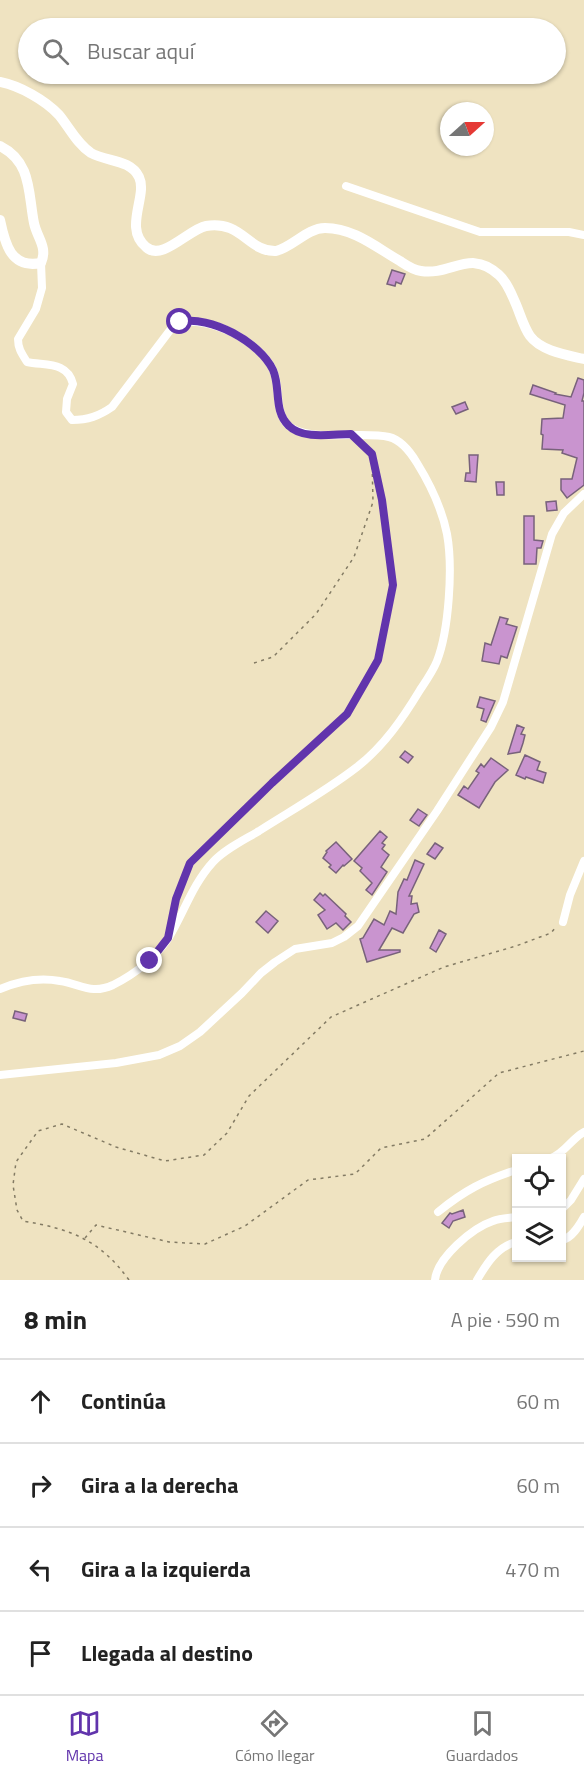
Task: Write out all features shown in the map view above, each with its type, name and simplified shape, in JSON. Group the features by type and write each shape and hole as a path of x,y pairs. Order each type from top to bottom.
{"main road":[{"path":"0,82 38,98 58,114 92,153 126,165 136,173 141,188 136,222 138,233 146,248 153,251 162,250 194,230 206,226 224,225 236,229 259,247 276,252 322,228 336,228 350,232 422,272 478,262 490,267 501,276 531,338 550,349 584,359"},
{"path":"0,146 15,157 23,167 30,184 35,225 44,247 41,263 25,264 14,257 7,247 0,220"}],"street":[{"path":"346,186 480,232 569,232 584,235"},
{"path":"0,989 39,979 62,981 89,990 109,987 150,961 168,938 192,889 214,861 358,766 398,726 436,664 444,638 450,570 447,535 438,505 406,447 391,437 306,434 295,430 282,417 273,370 263,354 249,341 217,326 187,321 174,325 112,407 101,415 84,420 72,420 66,412 66,399 73,384 69,375 62,368 51,364 27,362 18,345 18,339 36,309 42,288 41,263"},
{"path":"0,1075 116,1063 159,1055 180,1046 200,1032 261,973 295,949 332,943 358,926 491,727 503,702 552,534 564,513 584,494"},
{"path":"563,922 570,895 584,861"},
{"path":"560,1154 574,1137 584,1132"},
{"path":"438,1212 461,1193 512,1171"},
{"path":"562,1208 571,1200 584,1179"},
{"path":"566,1239 577,1229 584,1217"},
{"path":"435,1280 443,1259 463,1239 494,1220 512,1218"},
{"path":"477,1280 493,1256 507,1244 512,1243"}],"path":[{"path":"174,909 190,863 347,714 378,660 393,585 382,500 372,454 351,434"},
{"path":"254,663 273,657 316,614 354,557 373,502 372,454"},
{"path":"129,1280 116,1262 85,1238 49,1226 24,1221 17,1210 13,1185 16,1162 38,1131 62,1124 116,1148 165,1161 204,1155 227,1133 249,1096 332,1017 444,967 551,933 563,922"},
{"path":"85,1238 96,1225 169,1242 205,1244 245,1226 308,1180 355,1174 381,1148 425,1139 499,1073 584,1051"}],"building":[{"path":"392,270 405,274 401,284 396,282 395,286 387,284"},
{"path":"578,378 584,380 582,401 584,401 584,485 567,498 561,490 561,479 572,479 577,458 562,453 563,450 542,449 543,435 541,434 542,419 563,418 565,405 530,394 533,385 555,394 571,397"},
{"path":"465,402 468,409 456,414 452,407"},
{"path":"469,455 478,455 476,482 465,481 466,473 470,473"},
{"path":"496,482 504,482 504,495 497,495"},
{"path":"556,501 557,510 547,511 546,502"},
{"path":"524,516 534,516 534,540 543,541 541,548 537,548 536,564 524,564"},
{"path":"500,617 508,619 506,624 517,627 507,658 501,656 499,664 482,661 485,643 491,645"},
{"path":"480,697 495,701 486,722 481,720 484,709 477,707"},
{"path":"517,725 524,728 521,734 525,735 523,743 520,752 508,754"},
{"path":"405,751 413,757 408,763 400,757"},
{"path":"525,755 540,762 537,770 546,773 543,783 516,775"},
{"path":"491,758 508,770 495,782 479,808 458,795 464,786 468,789 479,773 476,771 481,764 484,767"},
{"path":"418,809 427,815 419,826 410,820"},
{"path":"380,831 387,837 382,843 385,845 382,849 389,855 381,867 387,872 372,895 366,890 372,883 354,861"},
{"path":"336,842 352,859 336,873 323,858 326,851"},
{"path":"435,843 443,848 435,859 427,854"},
{"path":"415,860 424,864 409,896 412,896 411,904 417,903 419,912 414,914 403,933 392,928 379,950 400,950 400,952 367,962 360,939 363,938 374,919 384,925 390,911 396,914 398,892 404,879 407,880"},
{"path":"320,893 323,896 325,894 351,922 343,930 336,923 327,929 318,915 325,910 314,900"},
{"path":"266,911 278,921 268,933 256,922"},
{"path":"439,930 446,934 436,952 430,948"},
{"path":"15,1011 27,1014 25,1021 13,1018"},
{"path":"463,1210 465,1217 453,1221 449,1228 442,1223 450,1213"}],"route":[{"path":"150,961 168,938 176,899 190,863 347,714 378,660 393,585 382,500 372,454 351,434 306,434 295,430 282,417 273,370 263,354 249,341 217,326 197,322 180,322"}]}
